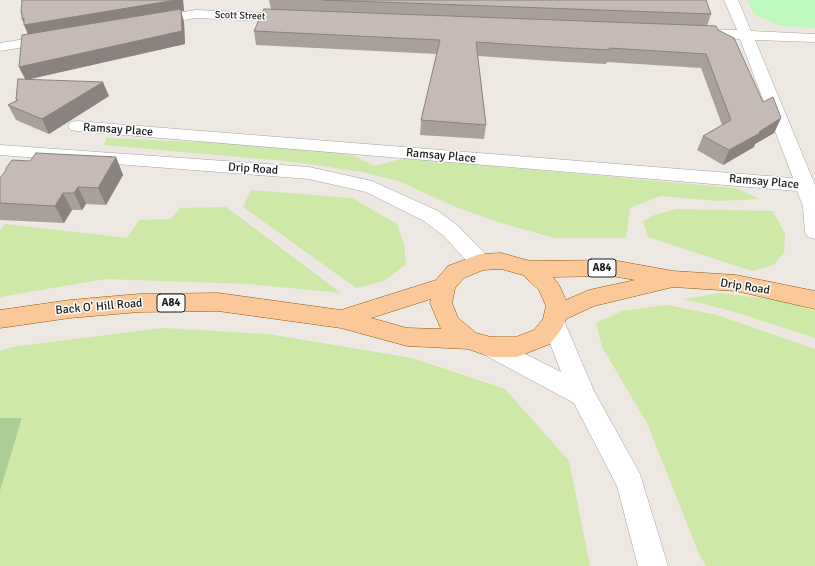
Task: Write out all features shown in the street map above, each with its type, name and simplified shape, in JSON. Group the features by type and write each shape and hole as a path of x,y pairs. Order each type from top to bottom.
{"main road":[{"path":"501,261 530,269 548,285 557,306 555,318 542,338 517,347 491,348 468,340 449,323 441,303 444,286 456,272 480,262 501,261"},
{"name":"Drip Road","path":"530,269 612,268 673,279 736,283 815,300"},
{"name":"Drip Road","path":"555,318 589,299 673,279"},
{"name":"A84","path":"342,319 444,286"},
{"name":"Back O' Hill Road","path":"0,319 70,309 139,303 218,302 342,319"},
{"name":"A84","path":"342,319 407,337 468,340"}],"street":[{"path":"731,0 814,206 815,232"},
{"name":"Scott Street","path":"141,23 196,14 307,18"},
{"path":"682,33 815,38"},
{"path":"0,47 63,36"},
{"name":"Ramsay Place","path":"77,126 805,185"},
{"name":"Drip Road","path":"0,150 309,174 372,187 431,216 450,231 480,262"},
{"path":"555,318 583,395 630,483 653,566"},
{"path":"491,348 583,395"}],"green space":[{"path":"747,0 815,0 815,28 780,26 754,14"},
{"path":"107,138 308,147 354,156 375,166 404,158 735,188 760,199 717,201 660,196 630,208 626,238 554,238 498,222 453,206 401,182 362,172 295,162 104,145"},
{"path":"251,190 352,198 397,224 404,244 406,264 384,281 356,288 243,207"},
{"path":"226,207 341,293 249,284 105,279 0,297 0,230 5,224 127,238 139,220 171,219 180,208"},
{"path":"676,209 773,211 785,234 784,252 774,265 752,271 648,237 643,221 652,216"},
{"path":"719,293 786,301 815,311 815,338 735,312 684,299"},
{"path":"667,305 717,315 815,349 815,566 706,566 699,554 647,423 602,347 596,323 622,311"},
{"path":"162,328 268,334 412,358 505,389 569,461 590,566 0,566 0,491 22,419 0,418 0,351 12,347"},
{"path":"0,418 22,418 0,491"}],"building":[{"path":"22,0 176,0 24,25 24,18 22,19 21,13"},
{"path":"323,0 706,0 711,14"},
{"path":"181,9 182,31 19,67 22,35"},
{"path":"264,9 716,26 718,30 734,38 763,102 773,97 781,118 759,132 760,133 729,150 703,136 731,120 706,54 476,42 486,125 421,120 440,40 254,31"},
{"path":"18,79 103,82 42,119 8,105 18,100 16,99"},
{"path":"36,153 116,157 98,188 78,187 74,193 63,193 55,206 0,203 0,178 6,168 12,160 30,161"}]}
